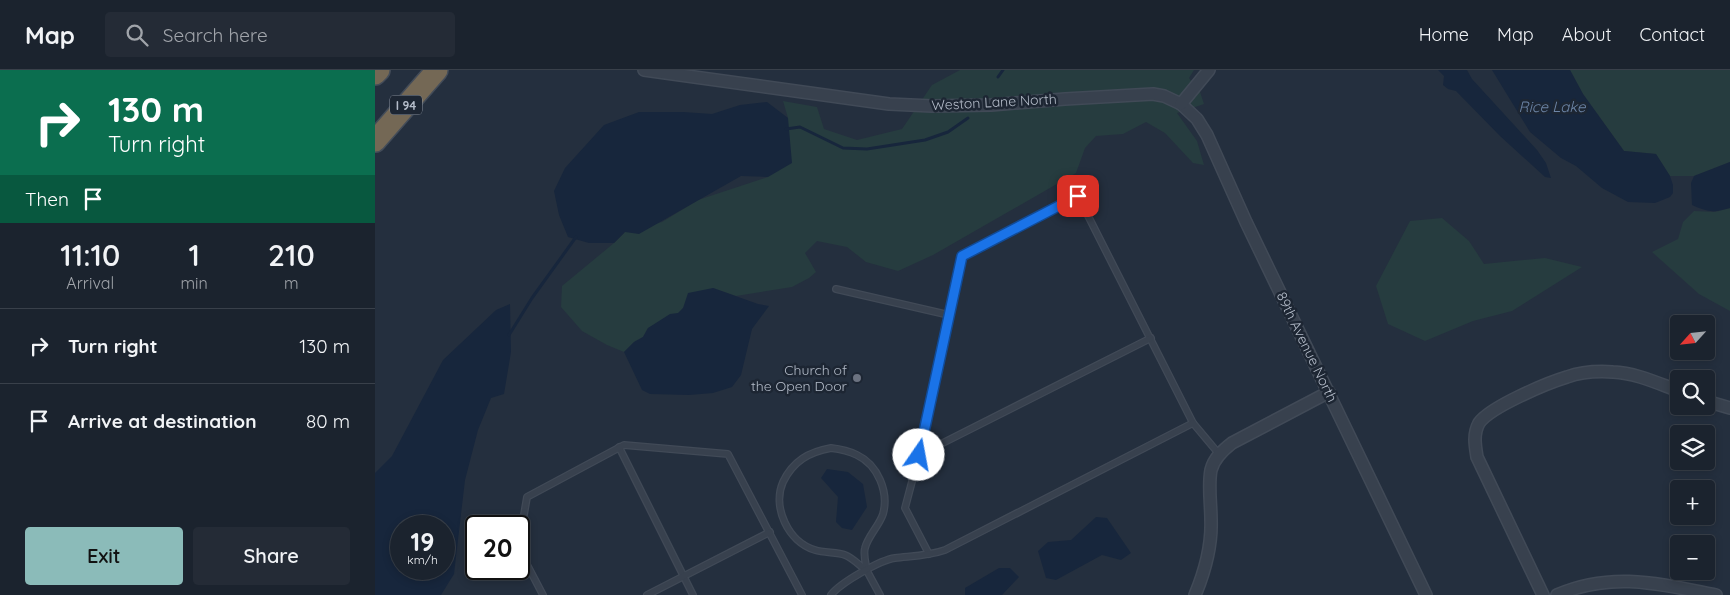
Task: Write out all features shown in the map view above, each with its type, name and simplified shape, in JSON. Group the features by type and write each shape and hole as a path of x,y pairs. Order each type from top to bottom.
{"highway":[{"path":"375,74 379,70"},
{"name":"I 94","path":"375,141 437,70"}],"street":[{"name":"Weston Lane North","path":"644,70 889,104 960,107 1065,98 1153,94 1164,96 1181,104"},
{"path":"1181,104 1209,70"},
{"name":"89th Avenue North","path":"1181,104 1197,119 1207,135 1246,222 1426,595"},
{"path":"1543,595 1477,457 1475,434 1478,425 1493,410 1568,376 1590,372 1626,373 1670,388"},
{"path":"1195,595 1203,577 1209,550 1211,469 1219,454 1232,443 1329,392"},
{"path":"1715,404 1730,408"},
{"path":"1557,595 1583,585 1605,581 1630,580 1653,582 1716,595"}],"lane":[{"path":"929,554 905,508 919,455 962,256 1078,196 1193,423 1219,454"},
{"path":"836,288 949,315"},
{"path":"919,455 1151,338"},
{"path":"831,595 848,580 883,561 945,550 1193,423"},
{"path":"543,595 522,555 520,538 527,497 625,445 728,454 802,595"},
{"path":"619,447 693,595"},
{"path":"867,571 845,554 813,550 792,535 786,525 781,510 782,484 791,468 805,456 831,448 845,450 871,464 879,477 883,489 884,507 880,522 865,548 867,571 880,595"},
{"path":"647,595 770,532"}],"green space":[{"path":"960,70 1194,70 1189,78 1200,92 1204,104 1177,113 1197,141 1204,165 1193,163 1165,133 1146,122 1123,134 1096,136 1085,148 1076,173 933,255 898,271 866,262 847,247 817,241 805,253 816,272 809,278 792,287 736,296 713,288 683,308 678,314 648,328 643,337 634,342 624,352 582,331 561,307 562,286 625,232 662,222 698,200 768,177 788,118 783,101 817,107 824,129 857,140 902,129 932,85"},
{"path":"1570,70 1730,70 1730,162 1694,176 1670,176 1656,154 1624,151 1583,94"},
{"path":"1730,208 1730,311 1699,294 1652,252 1678,239 1683,222 1694,211 1715,212"},
{"path":"1442,218 1469,241 1484,264 1545,258 1582,267 1512,311 1473,321 1425,341 1388,324 1376,286 1410,221"}],"water":[{"path":"1438,70 1467,70 1472,79 1537,150 1546,163 1551,178 1545,177 1500,136 1456,91 1448,89 1443,85 1444,76"},
{"name":"Rice Lake","path":"1492,70 1570,70 1583,94 1624,151 1656,154 1670,176 1673,193 1670,197 1655,203 1628,202 1602,188 1530,132"},
{"path":"767,102 788,118 792,163 768,177 741,176 639,234 625,232 614,243 589,243 568,237 559,215 554,191 565,168 604,125 639,112 712,114 740,105"},
{"path":"1730,162 1730,208 1711,211 1692,205 1691,183 1694,176"},
{"path":"713,288 769,306 752,329 741,375 732,387 713,393 689,395 650,394 642,390 624,352 634,342 643,337 648,328 670,314 678,313 683,308 688,293"},
{"path":"510,304 511,352 504,394 491,398 478,430 465,480 455,565 455,515 390,515 390,580 450,580 441,595 375,595 375,473 392,456 443,360 496,310"},
{"path":"827,469 848,472 863,484 867,507 852,530 842,528 836,522 838,497 821,478"},
{"path":"1096,517 1107,518 1131,553 1121,560 1102,555 1056,580 1046,578 1038,551 1048,542 1071,540"},
{"path":"999,568 1010,568 1019,577 1002,595 965,595 965,588"}],"waterway":[{"path":"998,77 1003,70"},
{"path":"786,129 800,127 843,148 867,149 925,140 948,132 968,118"},
{"path":"509,335 532,298 576,237"}],"place":[{"name":"Church of the Open Door","path":"857,378"}],"route":[{"path":"919,455 962,256 1078,196"}]}
